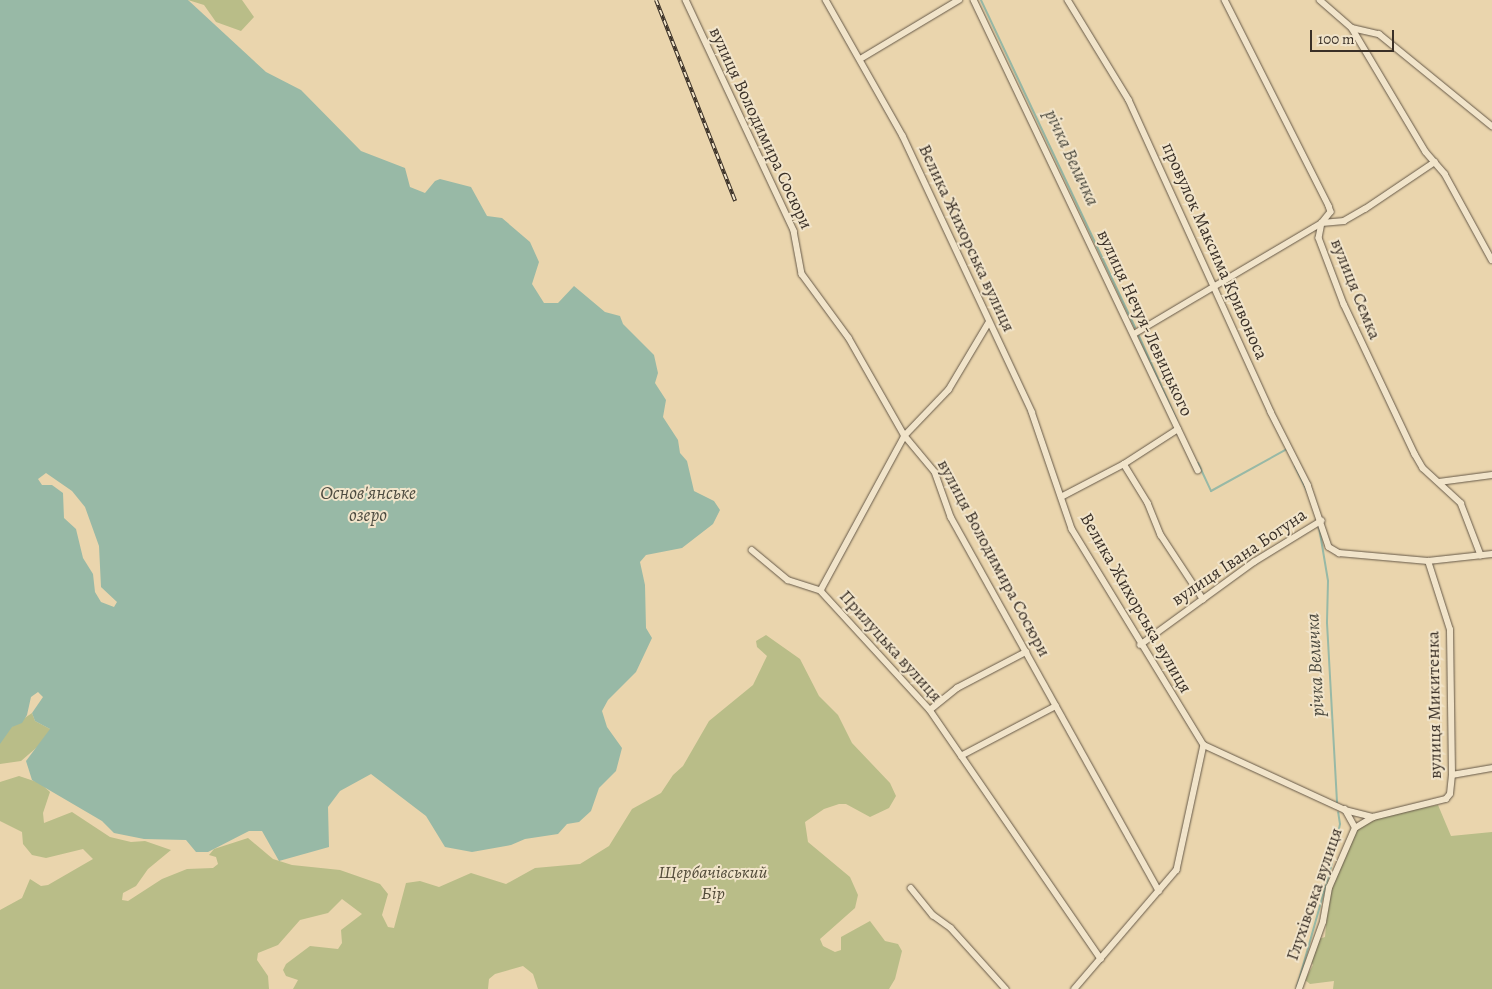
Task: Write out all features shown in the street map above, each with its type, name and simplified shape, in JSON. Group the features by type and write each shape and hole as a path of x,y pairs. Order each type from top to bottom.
{"street":[{"name":"вулиця Володимира Сосюри","path":"686,0 794,231 802,274 849,338 905,436 935,472 951,518 1159,891"},
{"name":"Велика Жихорська вулиця","path":"826,0 862,58 903,136 1032,412 1072,529 1140,645 1204,745"},
{"path":"862,58 959,0"},
{"name":"вулиця Нечуя-Левицького","path":"974,0 1198,470"},
{"name":"провулок Максима Кривоноса","path":"1068,0 1129,100 1216,287 1271,412 1308,485 1321,520"},
{"name":"вулиця Семка","path":"1225,0 1331,212 1322,222 1318,238 1348,312 1415,454 1423,468 1461,503 1481,555"},
{"path":"1320,0 1352,28 1426,152 1436,162 1492,260"},
{"path":"1352,28 1379,34 1492,126"},
{"path":"1134,334 1216,287 1322,222 1344,221 1436,162"},
{"name":"Прилуцька вулиця","path":"989,323 948,390 905,436 821,590 930,710 1101,959"},
{"path":"1061,497 1124,464 1178,429"},
{"path":"1124,464 1148,503 1161,535 1203,599"},
{"path":"1440,482 1492,475"},
{"name":"вулиця Івана Богуна","path":"1140,645 1203,599 1321,520 1329,547 1339,553 1428,561 1492,554"},
{"path":"752,550 788,580 821,590"},
{"name":"вулиця Микитенка","path":"1204,745 1344,810 1373,816 1403,807 1438,803 1450,794 1452,775 1450,630 1428,561"},
{"path":"930,710 957,688 1026,652"},
{"path":"961,756 1056,706"},
{"path":"1075,989 1177,870 1204,745"},
{"path":"1452,775 1492,768"},
{"name":"Глухівська вулиця","path":"1299,989 1323,922 1329,888 1355,828 1344,810"},
{"path":"1355,828 1373,816"},
{"path":"911,888 933,915 951,928 1006,989"}],"green space":[{"path":"188,0 242,0 254,17 241,31 216,22 204,5"},
{"name":"Щербачівський Бір","path":"766,635 800,659 819,696 838,715 852,743 890,783 896,796 889,808 870,817 846,804 839,804 824,809 805,822 808,842 850,877 858,895 855,908 820,939 823,946 835,952 841,950 841,937 870,921 885,941 898,944 902,951 895,979 889,989 538,989 533,974 523,966 495,974 489,979 488,989 293,989 298,980 286,976 283,970 286,964 310,946 338,949 342,943 341,930 362,914 342,899 328,913 300,920 278,945 258,953 257,960 268,976 269,989 0,989 0,910 22,898 30,879 41,886 48,885 93,859 83,849 46,858 32,855 23,844 22,832 0,821 0,782 19,776 40,783 50,792 43,813 44,823 72,812 110,837 131,842 145,841 171,850 148,869 136,886 123,893 122,900 128,901 162,879 187,869 213,868 218,864 216,857 209,855 214,849 248,838 273,859 292,865 340,870 380,884 388,894 382,915 388,927 394,928 406,883 420,881 439,887 471,873 506,884 535,868 580,864 609,846 632,809 661,793 673,775 683,766 709,721 753,685 767,656 757,647 756,641"},
{"path":"32,713 35,721 50,729 50,736 21,761 0,764 0,741 10,728"},
{"path":"1438,805 1451,836 1492,832 1492,989 1333,989 1334,981 1310,984 1305,980 1313,965 1310,959 1319,939 1325,937 1329,888 1353,831 1373,817"}],"water":[{"name":"Основ'янське озеро","path":"0,0 188,0 266,72 301,90 361,151 405,168 410,187 425,193 435,181 440,179 471,187 487,216 502,218 530,242 539,262 532,284 544,303 558,303 574,286 605,312 620,316 623,324 654,355 658,373 655,383 666,400 663,417 678,440 680,453 687,461 694,491 714,501 720,510 713,524 682,548 646,555 640,562 645,585 646,628 652,638 636,672 608,700 602,711 607,727 622,748 616,771 599,788 591,811 579,822 567,824 558,834 525,839 511,845 472,852 445,847 426,816 371,774 340,791 328,807 329,847 279,861 262,831 249,831 208,852 196,852 186,840 144,839 114,833 102,821 32,780 26,761 50,729 35,721 32,713 43,697 38,692 31,697 27,715 22,723 12,727 0,744","holes":["46,473 72,491 85,507 99,546 101,587 117,602 114,607 101,602 95,592 93,574 83,558 76,529 64,518 63,493 52,485 42,485 38,479"]}],"waterway":[{"name":"річка Величка","path":"981,0 1135,328"},
{"name":"річка Величка","path":"1139,336 1177,421"},
{"name":"річка Величка","path":"1198,463 1211,491 1287,449"},
{"name":"річка Величка","path":"1295,466 1308,493"},
{"name":"річка Величка","path":"1319,527 1328,581 1327,623 1337,803"},
{"name":"річка Величка","path":"1297,987 1331,867 1340,824 1338,812"}],"railway":[{"path":"656,0 735,201"}]}
